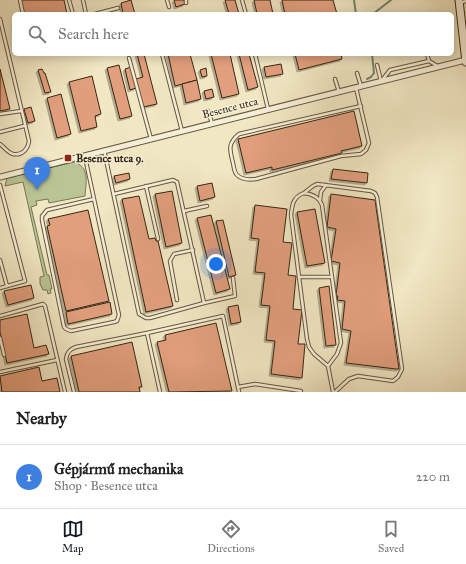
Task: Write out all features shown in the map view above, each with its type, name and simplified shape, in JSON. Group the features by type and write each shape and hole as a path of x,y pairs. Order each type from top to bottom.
{"main road":[{"path":"461,1 466,61"}],"street":[{"name":"Besence utca","path":"0,177 268,109 466,61"}],"lane":[{"path":"20,0 23,12"},
{"path":"69,0 72,12"},
{"path":"82,0 85,12"},
{"path":"167,0 169,7"},
{"path":"242,0 245,12"},
{"path":"103,12 118,8"},
{"path":"0,19 24,126 29,141 28,147 24,152 17,154 12,154 0,144"},
{"path":"163,56 182,131"},
{"path":"255,56 268,109"},
{"path":"428,56 429,60 439,67"},
{"path":"129,58 151,139"},
{"path":"382,81 390,70 429,60"},
{"path":"377,65 382,81"},
{"path":"357,73 361,106 369,143 366,150 361,154 341,156 256,179 245,179 238,176 235,172 230,150 232,141 240,134 361,106"},
{"path":"335,79 338,92"},
{"path":"0,114 21,111"},
{"path":"208,111 212,123"},
{"path":"0,132 24,126"},
{"path":"104,150 139,314 146,318 150,318 235,296 233,278"},
{"path":"84,155 94,199 119,315 117,321 114,322 71,331 64,327 42,216 47,210 94,199"},
{"path":"114,194 175,181 178,184 204,304"},
{"path":"317,184 326,185 372,191 377,197 402,369 398,377 392,381 358,376 349,379 334,392 328,366 314,354 309,347 304,326 291,215 294,199 317,184"},
{"path":"0,185 2,198 25,281 0,288"},
{"path":"326,185 323,189 320,200 322,205 341,343 337,354 328,366"},
{"path":"146,186 158,239"},
{"path":"304,193 309,193 320,200"},
{"path":"184,211 207,206"},
{"path":"177,300 170,261 174,254 193,250"},
{"path":"0,260 7,286"},
{"path":"298,277 332,277"},
{"path":"0,316 43,304 45,306 65,392"},
{"path":"74,392 66,359 70,349 223,316 239,392"},
{"path":"146,333 160,392"},
{"path":"0,338 4,355"},
{"path":"0,372 58,360"},
{"path":"238,388 255,384 301,391"}],"green space":[{"path":"74,162 83,167 85,171 85,196 49,203 48,199 36,201 37,205 31,207 47,275 49,275 52,289 50,289 51,293 48,294 47,290 43,290 40,284 40,277 44,276 23,182 5,186 7,178"}],"building":[{"path":"21,0 64,0 67,12 24,12"},
{"path":"131,0 134,12 123,12 121,3"},
{"path":"174,0 184,0 185,4 176,7"},
{"path":"225,0 235,0 238,12 228,12"},
{"path":"254,0 270,0 273,12 257,12"},
{"path":"282,0 333,0 336,12 285,12"},
{"path":"138,56 145,56 157,104 143,107 136,79 143,77"},
{"path":"168,56 191,56 197,80 175,86"},
{"path":"212,56 230,56 239,94 222,98"},
{"path":"240,56 250,56 258,87 248,90"},
{"path":"296,56 341,56 342,59 299,70"},
{"path":"281,64 283,74 266,77 264,67"},
{"path":"119,65 132,116 120,119 107,68"},
{"path":"131,67 136,88 130,90 125,69"},
{"path":"206,68 207,76 202,77 200,70"},
{"path":"0,69 10,109 0,111"},
{"path":"42,69 45,73 51,92 45,93 38,70"},
{"path":"92,76 101,114 95,116 97,127 81,131 69,82"},
{"path":"197,80 201,99 186,103 182,84"},
{"path":"212,89 214,97 206,99 204,91"},
{"path":"61,94 71,134 57,138 47,98"},
{"path":"31,107 35,121 28,123 24,109"},
{"path":"354,111 362,146 341,151 342,153 272,170 272,167 246,173 238,139"},
{"path":"333,169 368,173 367,183 331,179"},
{"path":"129,173 130,179 116,183 114,176"},
{"path":"212,183 215,197 200,201 197,186"},
{"path":"172,191 182,243 166,247 155,194"},
{"path":"331,194 375,200 399,369 346,363 351,331 342,329 345,301 337,300 338,296 336,296 340,263 331,261 336,229 327,227"},
{"path":"139,196 149,239 155,238 156,241 158,241 173,306 146,312 122,199"},
{"path":"255,205 287,209 283,242 292,243 288,275 296,276 293,309 302,310 298,344 305,344 302,378 271,374 275,341 266,340 270,306 261,305 265,273 255,272 259,239 251,238"},
{"path":"315,209 325,263 307,266 297,212"},
{"path":"88,210 109,301 66,311 47,226 50,225 48,219"},
{"path":"211,215 230,289 216,293 197,218"},
{"path":"223,220 236,275 229,277 216,221"},
{"path":"31,285 34,298 8,305 4,291"},
{"path":"329,286 336,345 326,346 319,288"},
{"path":"110,302 112,314 68,324 66,312"},
{"path":"238,305 241,322 231,324 228,307"},
{"path":"27,314 34,348 46,345 49,354 7,363 0,332 0,320"},
{"path":"216,323 232,391 169,392 157,342 166,340 165,335"},
{"path":"132,342 142,387 139,387 140,392 79,392 71,356"},
{"path":"39,367 42,381 57,378 60,392 2,392 0,376"}],"waterway":[{"path":"354,0 356,12"},
{"path":"376,12 391,0"},
{"path":"367,79 374,73 372,56"}],"place":[{"name":"Besence utca 9.","path":"68,158"},
{"name":"Gépjármű mechanika","path":"37,190"}]}
